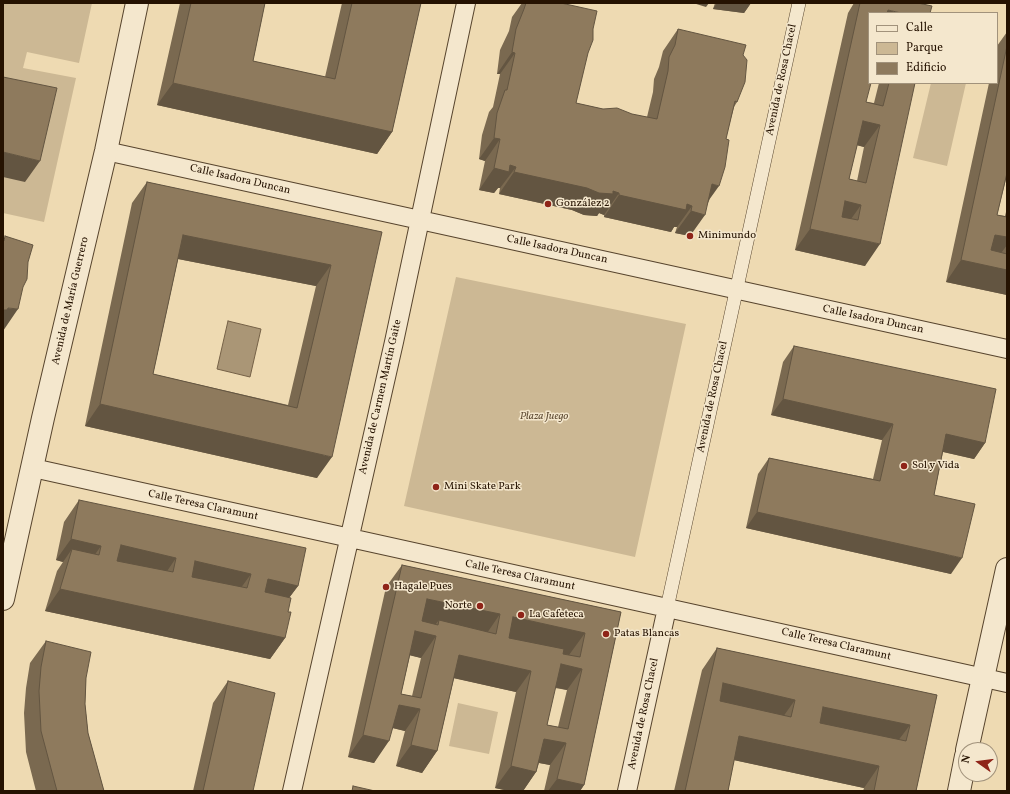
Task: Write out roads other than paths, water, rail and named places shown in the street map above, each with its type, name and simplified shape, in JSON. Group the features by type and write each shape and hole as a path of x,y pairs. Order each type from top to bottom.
{"street":[{"name":"Avenida de María Guerrero","path":"3,600 43,418 106,151 137,3"},
{"name":"Avenida de Carmen Martín Gaite","path":"292,791 350,538 466,3"},
{"name":"Avenida de Rosa Chacel","path":"627,791 799,3"},
{"name":"Calle Isadora Duncan","path":"106,151 1007,349"},
{"name":"Calle Teresa Claramunt","path":"33,468 1007,683"},
{"path":"969,742 1007,569"}],"place":[{"name":"González 2","path":"548,204"},
{"name":"Minimundo","path":"690,236"},
{"name":"Sol y Vida","path":"904,466"},
{"name":"Mini Skate Park","path":"436,487"},
{"name":"Hagale Pues","path":"386,587"},
{"name":"Norte","path":"480,606"},
{"name":"La Cafeteca","path":"521,615"},
{"name":"Patas Blancas","path":"606,634"}],"park label":[{"name":"Plaza Juego","path":"544,417"}]}
